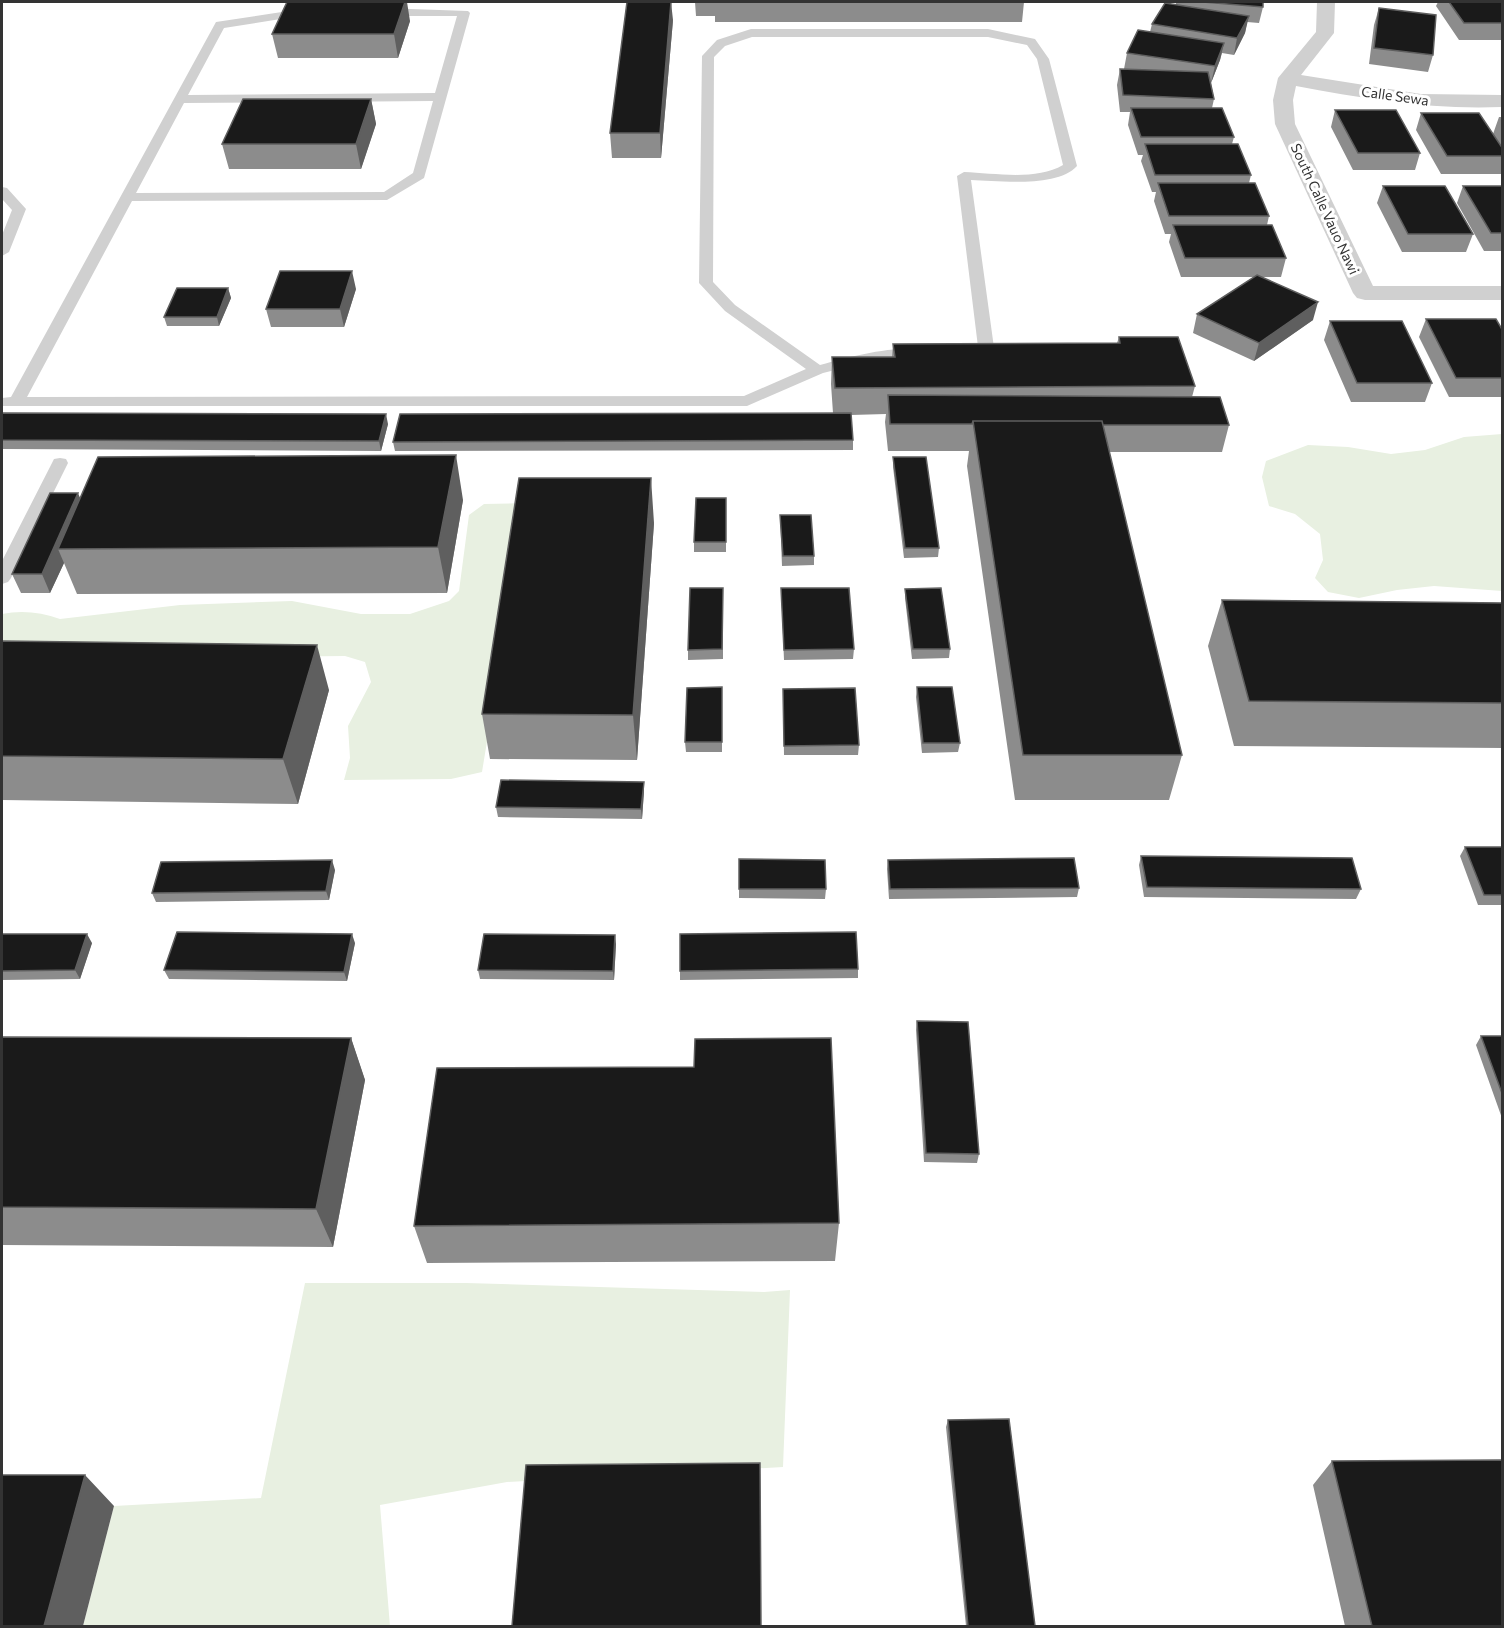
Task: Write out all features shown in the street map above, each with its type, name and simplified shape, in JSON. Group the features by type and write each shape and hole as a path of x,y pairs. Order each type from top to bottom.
{"street":[{"path":"1288,78 1326,33 1326,2"},
{"name":"Calle Sewa","path":"1288,78 1402,100 1464,104 1503,101"},
{"name":"South Calle Vauo Nawi","path":"1288,78 1283,100 1285,124 1365,293 1503,293"}],"lane":[{"path":"9,402 127,197 220,25 298,12 321,12"},
{"path":"127,197 387,196 419,175 464,13 369,12"},
{"path":"817,370 730,308 706,283 708,56 721,43 751,33 988,33 1031,42 1043,59 1070,166 1063,172 1024,177 964,176 982,355 1008,356"},
{"path":"180,99 441,97"},
{"path":"2,191 19,209 2,252"},
{"path":"9,402 747,401 817,370 875,355 931,355"},
{"path":"2,578 60,463"}],"green space":[{"path":"1502,434 1502,591 1434,586 1397,590 1359,598 1328,592 1315,578 1323,560 1320,534 1295,514 1269,506 1262,477 1266,461 1308,445 1348,447 1391,454 1425,450 1464,437"},
{"path":"526,503 482,772 451,779 344,780 350,758 348,726 371,682 365,662 345,656 2,660 2,614 16,612 31,612 60,619 180,605 292,601 361,614 410,614 449,601 459,591 469,515 484,504"},
{"path":"305,1283 466,1283 764,1292 790,1290 783,1467 507,1482 380,1505 390,1626 83,1626 114,1506 261,1498"}],"building":[{"path":"287,2 405,2 394,34 272,34"},
{"path":"627,2 671,2 660,133 610,133"},
{"path":"1203,2 1263,2 1263,7"},
{"path":"1449,2 1503,2 1503,23 1464,23"},
{"path":"1165,3 1249,16 1237,38 1152,24"},
{"path":"1379,8 1436,15 1433,55 1374,48"},
{"path":"1138,30 1224,43 1215,66 1127,53"},
{"path":"1120,69 1208,72 1214,99 1123,95"},
{"path":"243,99 371,99 356,144 222,144"},
{"path":"1131,108 1222,108 1234,137 1141,137"},
{"path":"1335,110 1396,110 1420,153 1358,153"},
{"path":"1421,113 1479,113 1503,149 1503,156 1447,156"},
{"path":"1145,144 1238,144 1251,175 1155,175"},
{"path":"1158,183 1255,183 1269,216 1169,216"},
{"path":"1383,186 1445,186 1473,234 1408,234"},
{"path":"1463,186 1503,186 1503,233 1491,233"},
{"path":"1173,225 1272,225 1286,258 1185,258"},
{"path":"280,271 352,271 340,309 266,309"},
{"path":"1257,275 1318,302 1259,343 1197,314"},
{"path":"177,288 228,288 217,317 164,317"},
{"path":"1426,319 1496,319 1503,331 1503,378 1456,378"},
{"path":"1330,321 1402,321 1432,383 1357,383"},
{"path":"1119,337 1178,337 1195,386 835,388 832,357 895,357 893,344 1120,343"},
{"path":"888,395 1220,397 1229,425 1103,425 1102,421 973,421 972,424 890,424"},
{"path":"2,413 386,414 379,441 2,440"},
{"path":"851,413 853,440 393,442 400,414"},
{"path":"973,421 1102,421 1182,755 1023,755"},
{"path":"456,455 438,547 58,549 98,457"},
{"path":"893,457 926,457 939,548 905,548"},
{"path":"519,478 651,478 633,715 482,714"},
{"path":"50,493 78,493 42,574 12,574"},
{"path":"696,498 726,498 726,542 694,542"},
{"path":"780,515 811,515 814,556 783,556"},
{"path":"690,588 723,588 722,649 688,650"},
{"path":"781,588 849,588 854,649 784,650"},
{"path":"941,588 950,649 913,649 905,589"},
{"path":"1222,600 1503,603 1503,703 1249,701"},
{"path":"2,641 317,645 283,759 2,756"},
{"path":"722,687 722,742 685,742 687,688"},
{"path":"917,687 952,687 960,743 923,743"},
{"path":"855,688 859,745 784,746 783,689"},
{"path":"501,780 644,782 641,809 496,807"},
{"path":"1465,847 1503,847 1503,895 1484,895"},
{"path":"1141,856 1352,858 1361,889 1147,887"},
{"path":"1074,858 1079,888 890,889 888,860"},
{"path":"739,859 825,860 826,889 739,889"},
{"path":"332,860 326,891 152,893 161,862"},
{"path":"177,932 352,934 344,972 164,970"},
{"path":"856,932 858,969 680,971 680,934"},
{"path":"2,934 87,934 75,970 2,971"},
{"path":"484,934 615,935 613,971 478,970"},
{"path":"917,1021 968,1022 979,1154 926,1153"},
{"path":"1481,1036 1503,1036 1503,1096"},
{"path":"2,1037 351,1038 316,1209 2,1207"},
{"path":"831,1038 839,1223 414,1226 437,1068 694,1067 695,1039"},
{"path":"1009,1419 1035,1626 968,1626 948,1420"},
{"path":"1503,1460 1503,1626 1372,1626 1332,1461"},
{"path":"760,1463 761,1626 512,1626 526,1465"},
{"path":"2,1475 85,1475 44,1626 2,1626"}]}
